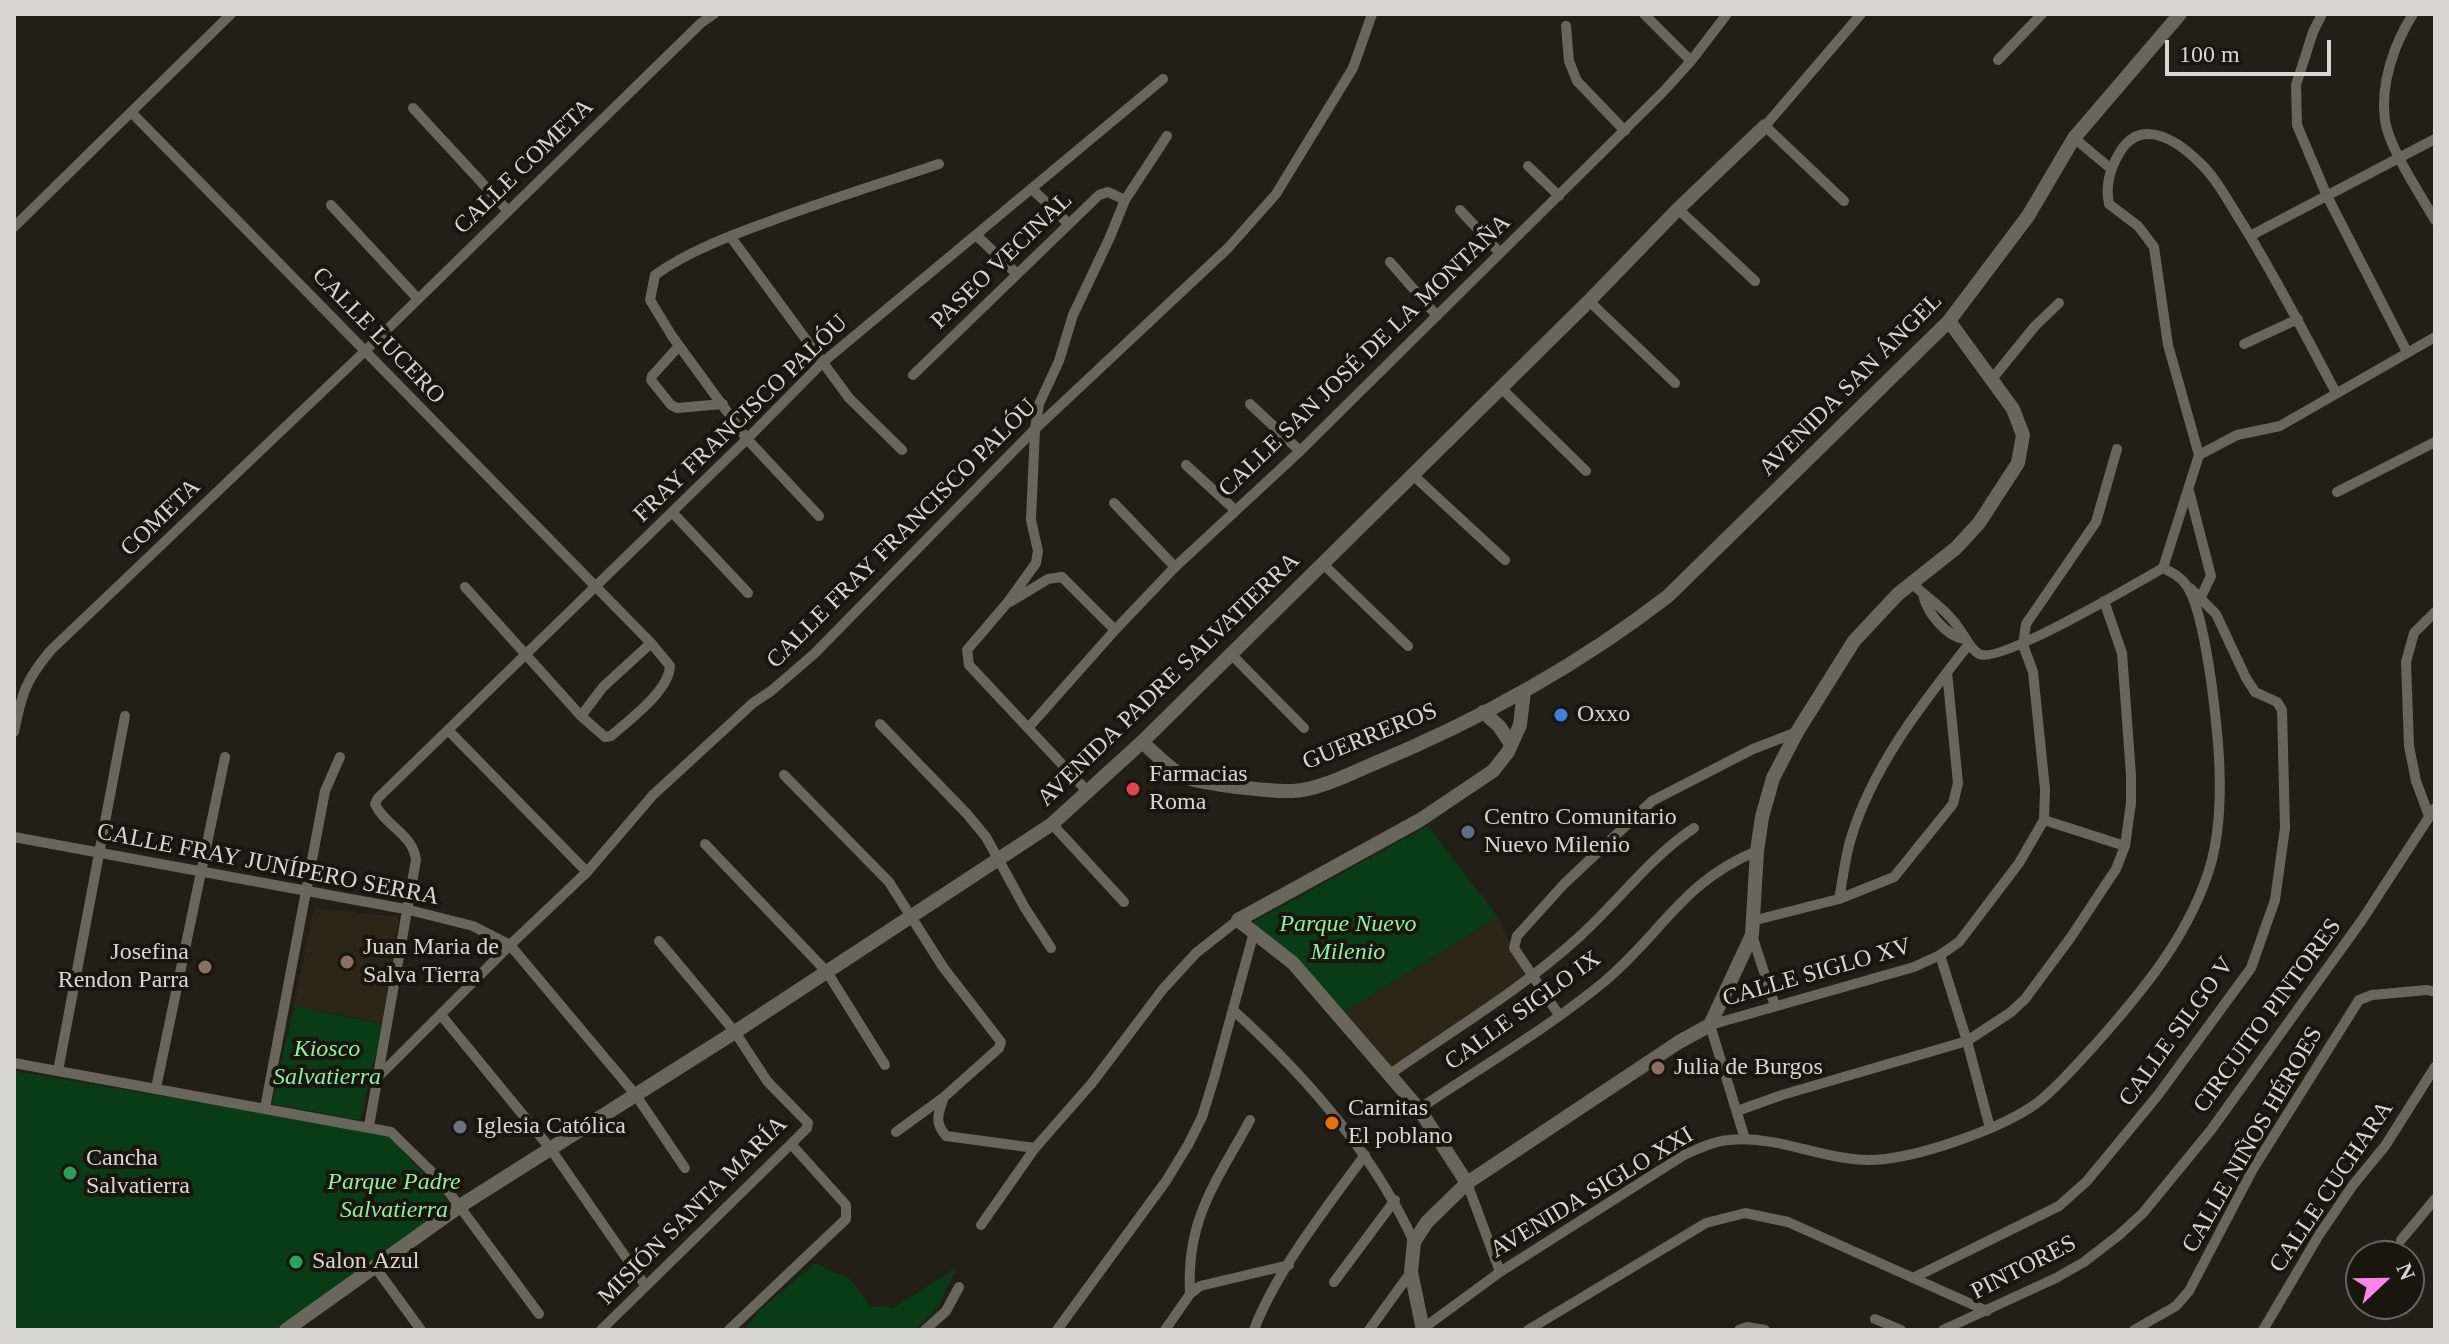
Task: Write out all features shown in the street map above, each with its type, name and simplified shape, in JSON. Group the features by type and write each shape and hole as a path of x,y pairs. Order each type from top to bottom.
{"street":[{"path":"14,227 231,14"},
{"name":"CALLE COMETA","path":"365,351 701,23 714,14"},
{"name":"CALLE FRAY FRANCISCO PALÓU","path":"376,1079 587,872 653,795 753,703 814,654 1035,429 1228,248 1276,194 1353,68 1372,14"},
{"path":"1644,14 1691,61"},
{"name":"CALLE SAN JOSÉ DE LA MONTAÑA","path":"1029,727 1175,567 1300,451 1625,131 1691,61 1727,14"},
{"path":"1844,201 1765,126 1861,14"},
{"path":"1998,60 2042,14"},
{"name":"AVENIDA SAN ÁNGEL","path":"1524,691 1629,626 1668,596 1949,321 2028,216 2074,138 2180,14"},
{"path":"2322,14 2296,85 2297,125 2327,196 2407,352"},
{"path":"2413,14 2400,34 2385,85 2385,122 2401,159 2435,220"},
{"path":"1566,26 1572,72 1577,81 1625,131"},
{"name":"FRAY FRANCISCO PALÓU","path":"405,909 416,860 410,841 379,812 375,804 378,798 596,588 822,363 1163,79"},
{"path":"413,108 508,211"},
{"name":"CALLE LUCERO","path":"132,113 651,643 670,666 670,674 655,696 611,736 605,737 581,716"},
{"name":"AVENIDA PADRE SALVATIERRA","path":"287,1330 460,1206 735,1032 1052,824 1142,742 1765,126"},
{"path":"1912,583 1933,599 1980,655 1988,656 2023,645 2163,568 2199,455 2168,345 2154,247 2138,226 2109,204 2110,168 2127,140 2138,134 2149,133 2165,138 2202,164 2250,236 2336,393"},
{"path":"1088,792 969,665 967,657 971,642 1008,602 1036,563 1038,551 1031,520 1039,404 1059,361 1073,315 1125,200 1167,136"},
{"path":"2074,138 2110,168"},
{"path":"2250,236 2435,139"},
{"path":"819,516 747,439 679,346 650,300 655,275 673,262 730,236 851,191 939,164"},
{"path":"1528,166 1559,196"},
{"path":"1032,189 1069,224"},
{"name":"PASEO VECINAL","path":"913,375 1099,195 1108,192 1125,200"},
{"path":"331,205 418,299"},
{"path":"1678,209 1755,281"},
{"path":"1460,210 1500,253"},
{"path":"730,236 849,398 902,450"},
{"path":"977,236 1016,273"},
{"path":"1390,262 1437,316"},
{"path":"1589,301 1675,383"},
{"path":"1992,379 2059,303"},
{"path":"2244,344 2298,319"},
{"path":"1423,1329 1411,1272 1414,1242 1427,1222 1467,1183 1679,1042 1710,1025 1752,928 1762,817 1773,778 1797,732 1854,641 1912,583 1956,548 1979,523 2018,463 2023,435 2013,409 1949,321"},
{"path":"2199,455 2237,435 2280,426 2435,337"},
{"path":"679,346 651,380 677,408 723,404"},
{"name":"COMETA","path":"14,732 20,701 30,675 51,650 365,351"},
{"path":"1501,388 1586,471"},
{"path":"1250,404 1300,451"},
{"path":"2337,492 2435,442"},
{"path":"2117,449 2096,522 2026,624 2023,645 2033,672 2045,789 2044,820 2125,846"},
{"path":"1186,465 1235,510"},
{"path":"1413,475 1505,560"},
{"path":"2188,489 2211,576 2200,599"},
{"path":"1114,503 1175,567"},
{"path":"672,512 748,593"},
{"path":"1322,563 1408,646"},
{"path":"2163,568 2177,575 2188,587"},
{"path":"1008,602 1048,579 1062,577 1115,630"},
{"path":"465,587 581,716 603,687 651,643"},
{"name":"CALLE SILGO V","path":"1913,1278 2059,1206 2076,1192 2158,1095 2251,968 2275,900 2285,828 2282,710 2277,702 2255,692 2216,614 2188,587"},
{"name":"AVENIDA SIGLO XXI","path":"1423,1329 1500,1272 1684,1155 1726,1140 1745,1139 1854,1159 1884,1159 1934,1147 1990,1128 2036,1104 2057,1086 2110,1028 2157,969 2198,902 2212,858 2219,813 2221,767 2201,627 2188,587"},
{"path":"1737,1111 1967,1041 1992,1026 2025,999 2071,937 2116,869 2125,846 2131,775 2126,693 2122,653 2104,601"},
{"path":"2432,812 2416,781 2409,746 2406,662 2414,633 2435,612"},
{"path":"1839,899 1850,840 1869,796 1897,742 1967,642"},
{"path":"1230,653 1304,728"},
{"path":"1752,928 1888,880 1898,873 1953,804 1958,783 1947,672"},
{"path":"981,1225 1035,1148 1092,1083 1163,989 1196,953 1238,920 1420,820 1493,771 1520,725 1524,691"},
{"name":"GUERREROS","path":"1142,742 1183,776 1209,783 1294,791 1335,780 1394,755 1524,691"},
{"path":"1483,712 1499,726 1511,744"},
{"path":"58,1071 125,716"},
{"path":"880,724 986,837 1051,948"},
{"path":"449,731 587,872"},
{"path":"1559,1015 1514,948 1517,936 1564,884 1652,801 1720,765 1797,732"},
{"path":"156,1088 225,757"},
{"path":"265,1108 325,791 340,757"},
{"path":"784,775 889,882 943,967 1001,1042 999,1048 944,1097 896,1132"},
{"name":"CIRCUITO PINTORES","path":"2119,1235 2143,1213 2211,1130 2362,920 2432,812"},
{"name":"CALLE SIGLO XV","path":"1710,1025 1914,967 1940,955 1959,942 2019,863 2044,820"},
{"path":"1052,824 1124,902"},
{"path":"1390,1074 1532,975 1579,937 1667,846 1694,828"},
{"name":"CALLE FRAY JUNÍPERO SERRA","path":"14,837 405,909 473,926 510,945"},
{"path":"705,844 827,972 885,1065"},
{"name":"CALLE SIGLO IX","path":"1419,1109 1607,979 1705,879 1732,861 1757,851"},
{"path":"369,1126 405,909"},
{"path":"1238,920 1293,963 1419,1109 1467,1183 1500,1272"},
{"path":"1752,928 1775,1006"},
{"path":"1057,1330 1166,1181 1202,1117 1254,932"},
{"path":"659,941 735,1032"},
{"path":"510,945 635,1094 685,1168"},
{"path":"1940,955 1990,1128"},
{"path":"2431,991 2435,979"},
{"name":"CALLE NIÑOS HÉROES","path":"2134,1330 2176,1306 2189,1291 2253,1169 2359,1000 2366,996 2431,991"},
{"path":"1233,1010 1264,1038 1318,1097 1365,1155 1395,1200 1414,1242"},
{"path":"441,1015 550,1148 645,1285"},
{"path":"1710,1025 1745,1139"},
{"name":"MISIÓN SANTA MARÍA","path":"601,1330 807,1128 806,1118 767,1081 735,1032"},
{"path":"14,1063 391,1132 440,1180 539,1314"},
{"name":"CALLE CUCHARA","path":"2263,1330 2319,1235 2353,1185 2385,1146 2435,1067"},
{"path":"944,1097 936,1118 946,1136 1035,1148"},
{"path":"1190,1294 1189,1261 1196,1220 1250,1120"},
{"path":"729,1330 846,1219 846,1205 791,1144"},
{"path":"1254,1330 1262,1308 1289,1265 1365,1155"},
{"path":"2401,1240 2435,1199"},
{"path":"1334,1282 1395,1200"},
{"path":"1528,1330 1706,1223 1745,1213 1788,1222 1987,1311"},
{"name":"PINTORES","path":"1943,1330 2084,1262 2119,1235"},
{"path":"1165,1330 1190,1294 1212,1282 1289,1265"},
{"path":"375,1267 421,1330"},
{"path":"1369,1330 1411,1272"},
{"path":"925,1330 946,1311 959,1287"},
{"path":"1875,1319 1901,1330"},
{"path":"1739,1330 1747,1327 1765,1330"}],"shaded area":[{"name":"Juan Maria de Salva Tierra","path":"314,908 399,917 382,1023 294,1006"},
{"path":"1498,917 1525,977 1392,1072 1341,1014"}],"green space":[{"name":"Parque Nuevo Milenio","path":"1428,826 1498,917 1341,1014 1244,927"},
{"name":"Kiosco Salvatierra","path":"294,1006 383,1024 360,1120 272,1104"},
{"name":"Parque Padre Salvatierra","path":"14,1071 387,1134 454,1207 278,1330 14,1330"},
{"path":"815,1263 850,1279 870,1306 893,1308 956,1268 939,1305 916,1330 744,1330 761,1309"}],"place":[{"name":"Oxxo","path":"1561,715"},
{"name":"Farmacias Roma","path":"1133,789"},
{"name":"Centro Comunitario Nuevo Milenio","path":"1468,832"},
{"name":"Juan Maria de Salva Tierra","path":"347,962"},
{"name":"Josefina Rendon Parra","path":"205,967"},
{"name":"Julia de Burgos","path":"1658,1068"},
{"name":"Carnitas El poblano","path":"1332,1123"},
{"name":"Iglesia Católica","path":"460,1127"},
{"name":"Cancha Salvatierra","path":"70,1173"},
{"name":"Salon Azul","path":"296,1262"}]}
